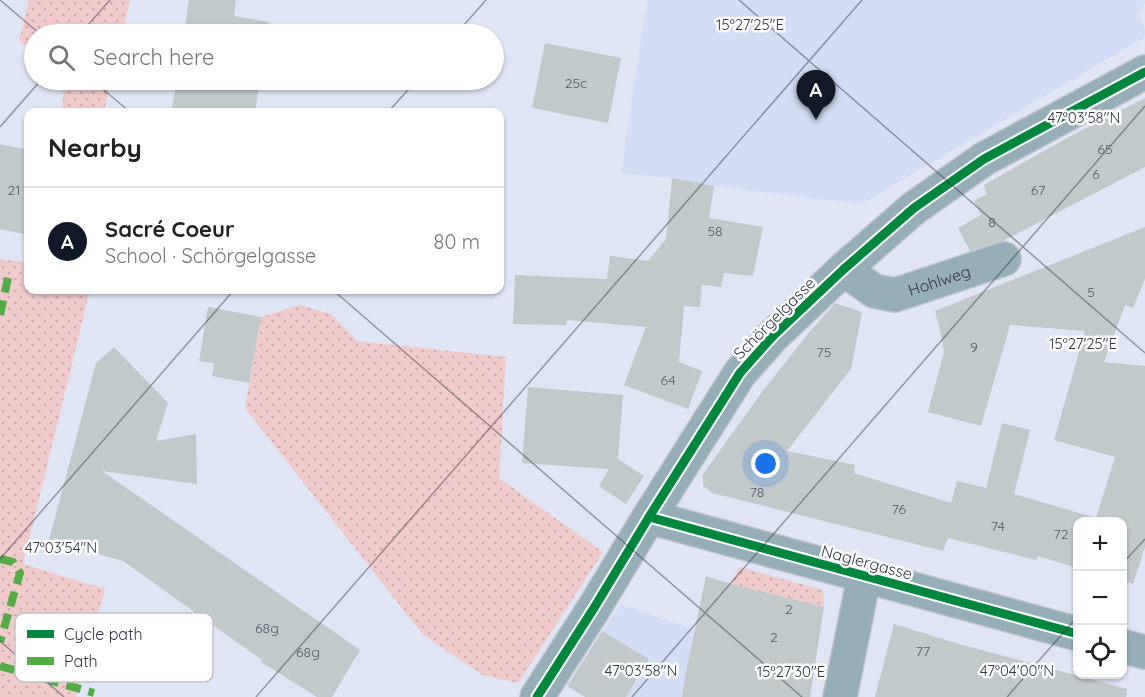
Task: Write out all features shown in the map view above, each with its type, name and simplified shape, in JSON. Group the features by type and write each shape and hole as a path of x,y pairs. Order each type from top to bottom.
{"street":[{"name":"Schörgelgasse","path":"537,697 740,373 773,336 844,269 914,208 984,159 1145,72"},
{"name":"Hohlweg","path":"844,269 874,291 895,295 1004,259"},
{"name":"Naglergasse","path":"649,518 1073,633"},
{"path":"840,697 864,577"},
{"path":"1127,647 1145,652"}],"shaded area":[{"path":"29,0 130,0 124,24 24,24 24,44 19,41"},
{"path":"647,0 1145,0 1138,14 1145,28 1145,37 861,204 621,173"},
{"path":"63,90 109,90 105,108 62,108"},
{"path":"0,259 24,262 24,294 89,294 23,564 105,589 99,613 15,613 15,682 80,682 76,697 0,697"},
{"path":"299,305 331,314 357,341 506,357 499,478 603,552 518,683 483,675 423,635 245,408 261,317"},
{"path":"739,567 823,590 824,607 731,584"},
{"path":"621,604 695,630 715,632 710,697 626,697 649,659 602,631"}],"building":[{"path":"189,0 236,0 234,16 269,22 269,24 185,24"},
{"path":"545,43 621,58 608,123 532,108"},
{"path":"175,90 258,90 256,108 172,108"},
{"path":"1145,98 1145,167 1003,241 970,251 958,228 981,215 974,201 987,194 984,185 1065,139"},
{"path":"0,144 24,149 24,234 0,229"},
{"path":"672,178 714,186 709,218 763,227 753,276 724,273 721,287 702,285 700,307 684,306 679,362 702,371 688,409 624,385 646,327 567,320 566,325 513,324 515,275 607,279 610,256 648,261 666,239"},
{"path":"1145,227 1145,279 1133,308 1125,305 1104,362 1145,366 1145,547 1133,584 1127,582 1127,517 1096,517 1115,457 1054,440 1085,331 1010,325 981,426 928,412 944,352 935,311"},
{"path":"835,303 862,312 851,369 787,451 855,465 854,473 951,503 957,481 986,488 1002,423 1030,430 1014,494 1093,517 1073,517 1073,567 1038,556 1036,560 948,538 943,551 712,493 703,486 703,474 762,392"},
{"path":"208,307 261,317 249,383 212,376 214,363 199,361"},
{"path":"114,347 168,403 156,441 196,434 197,484 102,471 360,650 332,697 317,697 261,662 262,660 213,625 213,613 196,613 123,561 49,540 96,363"},
{"path":"528,387 623,395 618,459 644,476 626,504 599,486 609,469 522,463"},
{"path":"706,576 824,607 810,697 682,697"},
{"path":"894,624 1073,675 1073,679 1090,679 1127,689 1126,697 875,697"},
{"path":"602,631 649,659 626,697 585,697 567,686"}],"marked path":[{"path":"0,315 9,273"},
{"path":"0,559 13,562 20,573 0,642"},
{"path":"0,666 15,670"},
{"path":"56,682 94,693"}],"cycle path":[{"path":"537,697 740,373 773,336 844,269 914,208 984,159 1145,72"},
{"path":"649,517 1073,633"}],"place":[{"name":"Sacré Coeur","path":"816,120"}]}
